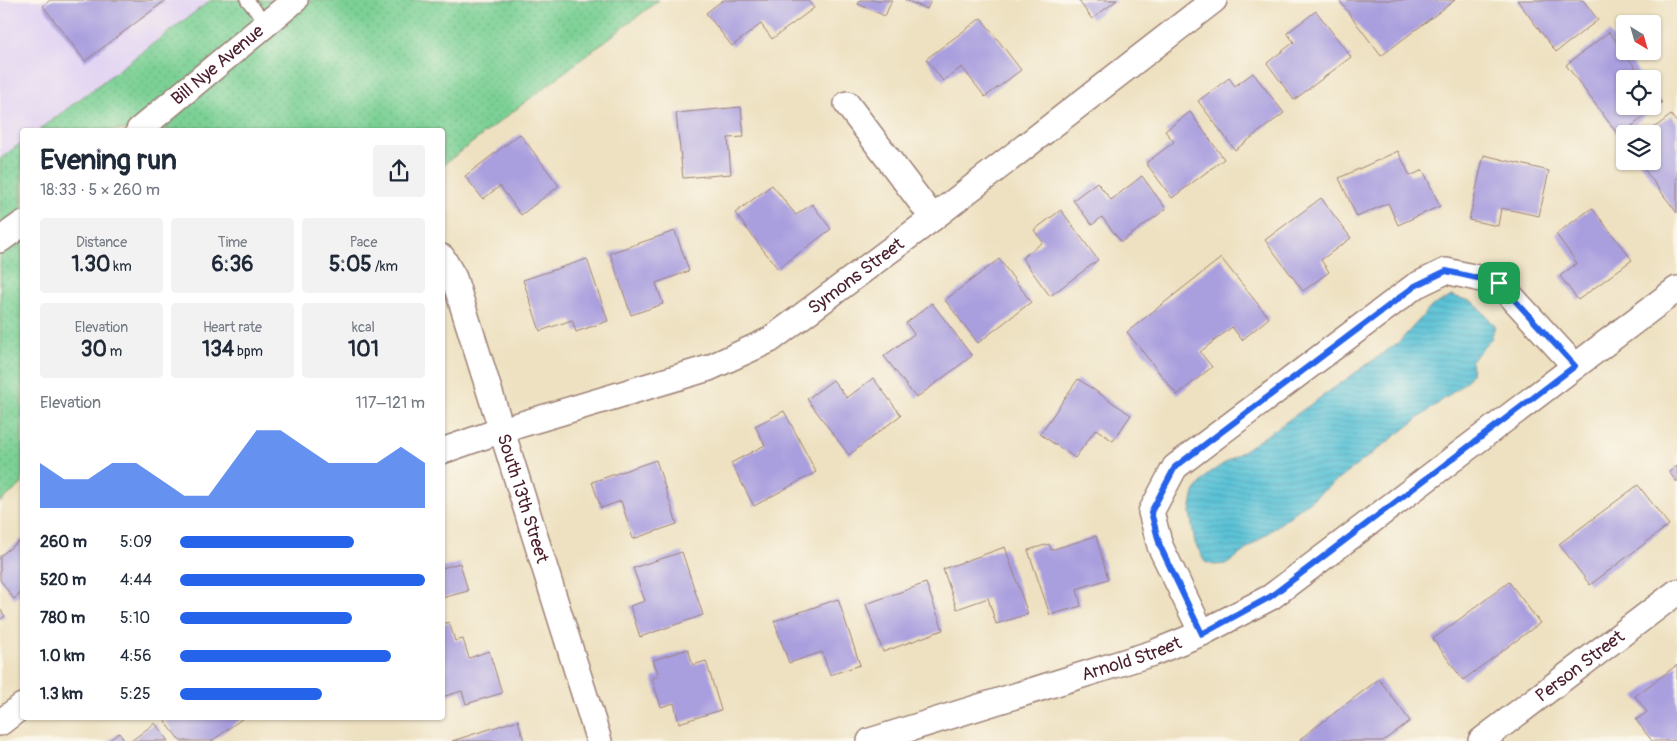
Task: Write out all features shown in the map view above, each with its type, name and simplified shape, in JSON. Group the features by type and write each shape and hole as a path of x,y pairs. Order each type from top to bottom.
{"street":[{"name":"Bill Nye Avenue","path":"141,128 296,0"},
{"name":"Symons Street","path":"445,450 502,430 709,368 770,340 933,218 1214,0"},
{"path":"847,104 933,218"},
{"path":"0,240 20,225"},
{"name":"South 13th Street","path":"445,262 454,278 599,741"},
{"path":"1202,634 1160,546 1151,512 1175,467 1415,286 1446,271 1499,283 1575,366"},
{"name":"Arnold Street","path":"870,741 918,734 1153,653 1202,634 1270,597 1677,289"},
{"name":"Person Street","path":"1481,741 1677,592"},
{"path":"0,724 20,708"}],"lane":[{"path":"247,0 267,24"}],"shaded area":[{"path":"0,0 211,0 42,128 20,128 20,144 0,159"}],"green space":[{"path":"211,0 659,0 445,163 445,128 42,128"},
{"path":"20,144 20,486 0,502 0,159"}],"water":[{"path":"1452,296 1474,302 1495,326 1491,339 1471,361 1471,372 1466,381 1227,564 1214,565 1205,562 1195,543 1190,512 1194,492 1208,474 1273,431 1399,342 1432,306"}],"building":[{"path":"50,0 166,0 85,61 43,6"},
{"path":"723,0 807,0 814,8 772,39 761,24 732,46 706,13"},
{"path":"860,0 892,0 885,16 858,4"},
{"path":"905,0 931,0 927,9"},
{"path":"1078,0 1117,0 1092,19"},
{"path":"1339,0 1455,0 1381,56"},
{"path":"1517,0 1583,0 1598,20 1556,52"},
{"path":"1316,11 1351,57 1294,100 1267,63 1294,42 1287,33"},
{"path":"981,18 1021,70 985,97 962,67 943,81 926,59"},
{"path":"1609,32 1616,41 1616,60 1630,60 1637,70 1616,70 1616,115 1646,115 1633,125 1616,125 1616,132 1566,65"},
{"path":"1253,73 1284,113 1235,150 1198,101 1229,78 1235,86"},
{"path":"741,107 744,137 728,138 731,174 683,178 676,113"},
{"path":"1190,112 1224,159 1172,198 1146,163 1174,142 1165,131"},
{"path":"1671,115 1677,123 1677,213 1645,170 1661,170 1661,125 1658,125"},
{"path":"520,134 559,186 521,215 500,186 483,199 465,176"},
{"path":"1398,151 1410,176 1423,170 1440,206 1398,225 1388,203 1357,217 1339,178"},
{"path":"1484,155 1549,171 1539,216 1501,208 1498,226 1469,220"},
{"path":"1142,176 1166,209 1121,242 1102,217 1092,225 1073,200 1097,182 1111,200"},
{"path":"772,185 796,215 812,204 831,229 778,269 735,213"},
{"path":"1321,198 1351,238 1321,260 1329,272 1303,291 1265,240"},
{"path":"1592,208 1632,260 1578,300 1560,276 1577,263 1556,234"},
{"path":"1061,210 1098,260 1050,296 1022,258 1043,242 1034,230"},
{"path":"675,231 689,271 656,283 663,304 631,315 610,253"},
{"path":"1221,258 1269,318 1242,340 1232,327 1200,352 1212,367 1177,395 1127,332"},
{"path":"587,259 608,321 576,332 572,320 540,331 523,280"},
{"path":"999,259 1031,302 978,343 945,300"},
{"path":"932,303 972,356 916,398 884,356 914,334 906,323"},
{"path":"873,378 901,415 849,455 807,399 833,380 847,398"},
{"path":"1078,379 1131,415 1113,441 1096,429 1075,458 1040,434"},
{"path":"784,411 816,472 754,506 731,463 765,445 755,426"},
{"path":"656,460 677,524 633,539 621,501 601,508 592,482"},
{"path":"1677,466 1677,482 1669,472"},
{"path":"1638,485 1669,525 1590,585 1559,544"},
{"path":"1096,536 1108,579 1077,589 1081,606 1050,615 1028,550 1049,544 1051,550"},
{"path":"20,541 20,594 14,599 0,580 0,556"},
{"path":"1005,547 1028,614 996,624 988,598 957,609 943,569"},
{"path":"682,552 703,615 640,637 630,606 645,601 633,568"},
{"path":"460,563 468,591 445,597 445,567"},
{"path":"1509,582 1540,623 1463,680 1433,639"},
{"path":"926,583 943,630 883,652 866,604"},
{"path":"838,599 860,665 830,675 822,652 789,663 774,621"},
{"path":"0,609 5,616 0,620"},
{"path":"449,622 455,641 463,639 469,658 489,651 502,693 466,704 462,691 445,696 445,623"},
{"path":"688,649 693,665 706,661 721,710 679,723 674,703 661,707 652,678 659,676 653,660"},
{"path":"1677,665 1677,741 1652,741 1636,720 1647,712 1635,696"},
{"path":"1379,679 1410,721 1383,741 1302,741 1300,739"},
{"path":"240,720 212,741 180,741 165,721"},
{"path":"518,720 524,741 452,741"},
{"path":"155,723 168,741 131,741"},
{"path":"119,733 125,741 108,741"}],"route":[{"path":"1446,271 1499,283 1575,366 1270,597 1202,634 1160,546 1151,512 1175,467 1415,286 1446,271"}]}
